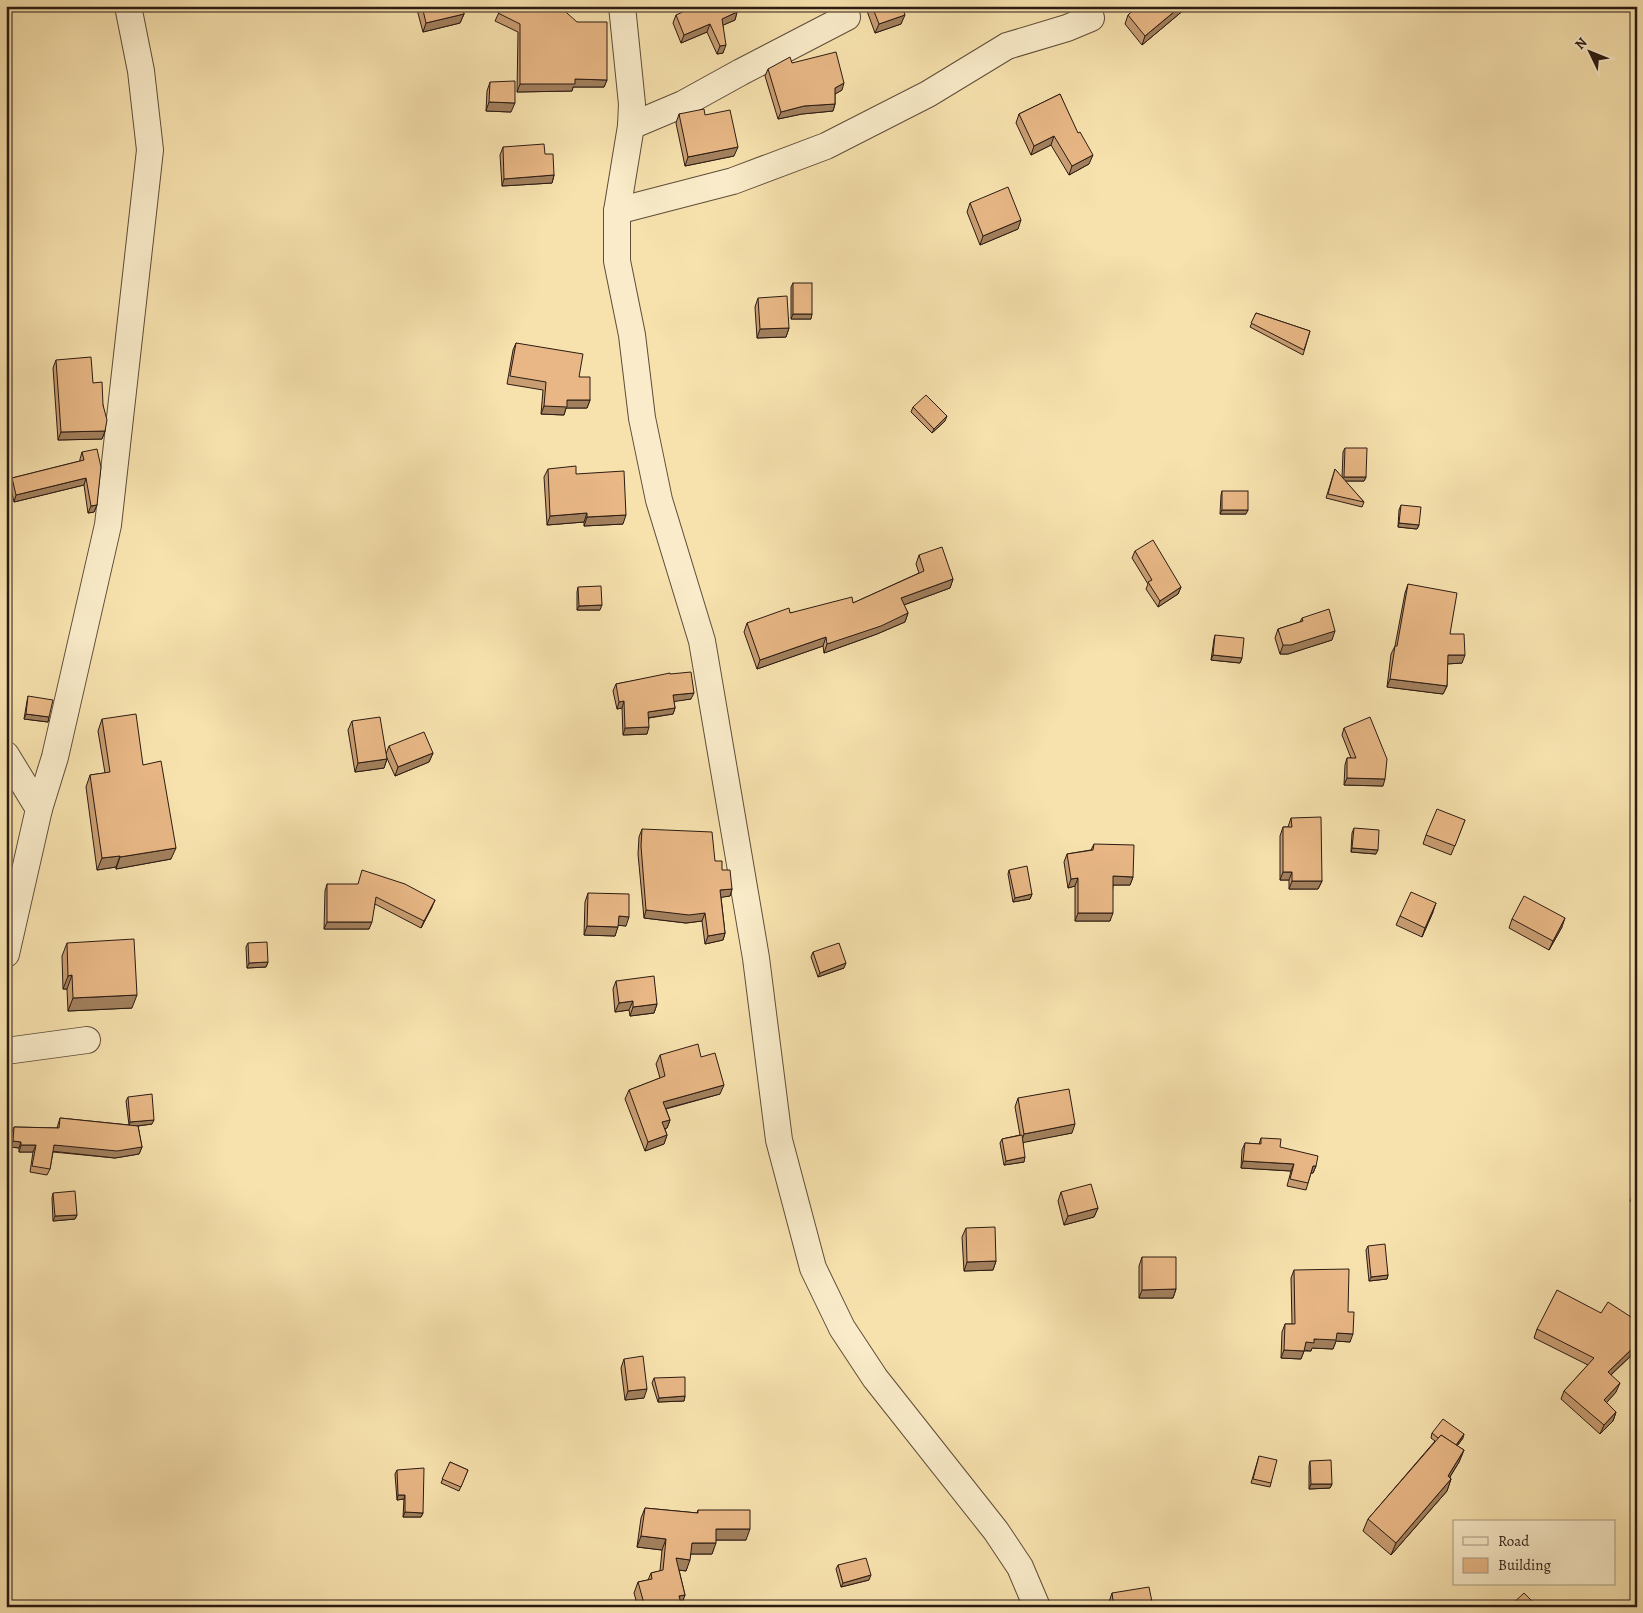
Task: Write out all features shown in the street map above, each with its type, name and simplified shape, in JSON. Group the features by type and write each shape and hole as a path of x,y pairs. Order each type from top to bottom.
{"street":[{"path":"6,954 39,809 55,757 108,525 150,150 141,71 128,6"},
{"path":"622,6 632,104 631,126 618,211 618,261 632,335 642,418 659,500 702,641 756,958 779,1140 813,1268 842,1328 875,1378 996,1531 1020,1567 1037,1607"},
{"path":"631,126 682,104 847,17"},
{"path":"618,211 733,181 826,146 928,94 1007,46 1067,28 1091,18"},
{"path":"6,755 39,809"},
{"path":"6,1051 87,1040"}],"building":[{"path":"422,6 462,6 464,14 426,23"},
{"path":"502,6 559,6 577,22 607,22 607,80 575,79 575,84 520,84 520,24 498,13"},
{"path":"696,6 735,6 737,12 722,19 726,45 720,46 710,24 684,35 676,15"},
{"path":"872,6 902,6 905,15 879,24"},
{"path":"1138,6 1181,6 1145,36 1128,15"},
{"path":"836,52 844,83 835,88 835,104 804,106 781,112 768,69 790,57 792,63"},
{"path":"515,81 515,103 489,102 490,82"},
{"path":"1060,94 1078,133 1080,132 1093,155 1072,166 1054,136 1034,146 1019,114"},
{"path":"704,109 705,115 730,110 738,147 688,157 679,114"},
{"path":"544,144 545,154 553,154 554,175 504,179 503,147"},
{"path":"1008,187 1021,220 983,236 970,203"},
{"path":"793,283 812,283 812,314 793,314"},
{"path":"787,296 789,328 760,329 758,298"},
{"path":"1256,313 1310,331 1304,350 1251,323"},
{"path":"516,343 583,354 579,377 590,377 590,400 567,400 567,407 544,406 546,382 510,376"},
{"path":"91,357 93,383 102,382 103,405 107,420 105,431 61,432 56,360"},
{"path":"926,395 947,416 934,429 913,407"},
{"path":"1345,448 1367,448 1366,477 1344,477"},
{"path":"97,449 101,467 97,505 91,506 86,478 16,495 12,478 84,460 82,452"},
{"path":"576,466 576,474 624,471 626,515 587,517 587,513 550,516 548,469"},
{"path":"1335,469 1364,502 1328,494"},
{"path":"1222,491 1248,491 1248,510 1222,510"},
{"path":"1401,505 1421,507 1419,525 1399,523"},
{"path":"1153,540 1181,587 1160,601 1148,582 1152,580 1135,551"},
{"path":"942,547 953,579 901,598 908,613 881,626 827,644 826,637 760,660 747,623 789,608 790,613 852,597 853,603 924,571 919,555"},
{"path":"1408,584 1457,593 1450,634 1464,634 1465,655 1448,655 1447,686 1390,679"},
{"path":"601,586 602,605 579,606 578,587"},
{"path":"1329,609 1335,631 1291,645 1283,645 1278,629 1303,621 1302,618"},
{"path":"1215,635 1244,638 1242,658 1213,655"},
{"path":"691,672 694,693 673,695 675,708 648,712 649,727 625,728 624,701 619,702 616,684 670,673"},
{"path":"28,696 53,700 49,717 26,714"},
{"path":"136,714 143,765 161,761 176,848 102,858 90,775 110,772 102,719"},
{"path":"380,717 387,759 358,763 352,721"},
{"path":"1370,717 1387,759 1385,779 1347,778 1347,758 1356,758 1344,728"},
{"path":"424,732 433,753 398,767 389,746"},
{"path":"1437,809 1465,820 1455,846 1426,835"},
{"path":"1321,817 1322,881 1292,881 1292,872 1283,872 1283,827 1292,827 1291,818"},
{"path":"1354,828 1379,830 1378,850 1352,848"},
{"path":"642,829 712,832 715,861 722,861 722,870 730,870 732,889 720,890 725,933 708,936 705,913 689,915 646,910 641,846"},
{"path":"1094,844 1134,845 1133,877 1113,876 1113,913 1078,913 1078,878 1071,879 1067,854 1093,850"},
{"path":"1027,866 1032,894 1015,898 1009,870"},
{"path":"362,870 405,884 435,900 424,921 376,897 372,922 327,922 327,884 358,884"},
{"path":"1411,892 1436,903 1425,928 1400,916"},
{"path":"588,893 629,894 629,917 619,916 618,927 587,926"},
{"path":"1524,896 1565,918 1553,941 1512,919"},
{"path":"134,939 137,995 73,998 72,975 68,976 67,943"},
{"path":"267,942 268,962 249,963 248,943"},
{"path":"839,943 846,963 820,973 813,952"},
{"path":"654,976 657,1004 633,1007 633,1001 619,1003 616,981"},
{"path":"698,1044 701,1057 715,1053 724,1085 663,1102 670,1120 662,1122 667,1135 648,1142 629,1090 665,1076 660,1055"},
{"path":"1069,1089 1075,1124 1024,1134 1018,1098"},
{"path":"152,1094 154,1120 130,1122 128,1097"},
{"path":"60,1118 138,1126 142,1147 117,1151 54,1145 50,1169 32,1166 36,1145 21,1145 21,1142 13,1141 14,1127 59,1128"},
{"path":"1022,1135 1025,1157 1006,1161 1002,1139"},
{"path":"1261,1138 1281,1139 1280,1147 1318,1156 1316,1166 1313,1166 1308,1183 1290,1179 1294,1164 1243,1161 1245,1143 1261,1144"},
{"path":"1091,1184 1098,1208 1068,1216 1061,1192"},
{"path":"1637,1185 1637,1199 1631,1197"},
{"path":"75,1191 77,1215 55,1216 53,1193"},
{"path":"995,1227 996,1261 967,1262 966,1228"},
{"path":"1385,1244 1388,1275 1371,1277 1368,1246"},
{"path":"1142,1257 1176,1257 1176,1289 1142,1290"},
{"path":"1349,1269 1348,1312 1354,1312 1353,1334 1337,1333 1336,1340 1314,1339 1314,1343 1306,1342 1304,1351 1284,1350 1285,1324 1295,1324 1294,1270"},
{"path":"1557,1290 1601,1313 1608,1302 1631,1317 1634,1315 1637,1318 1637,1344 1608,1372 1620,1383 1604,1400 1616,1412 1604,1425 1564,1391 1594,1358 1537,1329"},
{"path":"643,1356 647,1389 628,1391 624,1359"},
{"path":"685,1377 685,1396 659,1398 654,1378"},
{"path":"1443,1419 1464,1434 1456,1445 1441,1435 1438,1438 1432,1433"},
{"path":"1441,1435 1464,1450 1448,1476 1451,1479 1396,1543 1368,1519"},
{"path":"1259,1456 1277,1460 1271,1483 1253,1479"},
{"path":"1331,1460 1332,1484 1311,1484 1310,1461"},
{"path":"450,1462 468,1470 461,1487 442,1479"},
{"path":"424,1468 423,1513 405,1512 405,1495 398,1495 397,1470"},
{"path":"645,1508 698,1513 698,1510 750,1510 750,1529 716,1529 716,1543 692,1543 690,1560 676,1558 685,1595 679,1596 682,1607 645,1607 638,1582 652,1579 651,1573 663,1570 666,1539 641,1536"},
{"path":"866,1558 871,1575 843,1583 838,1565"},
{"path":"1149,1587 1153,1607 1114,1607 1112,1593"},
{"path":"1524,1593 1538,1607 1509,1607"}]}
